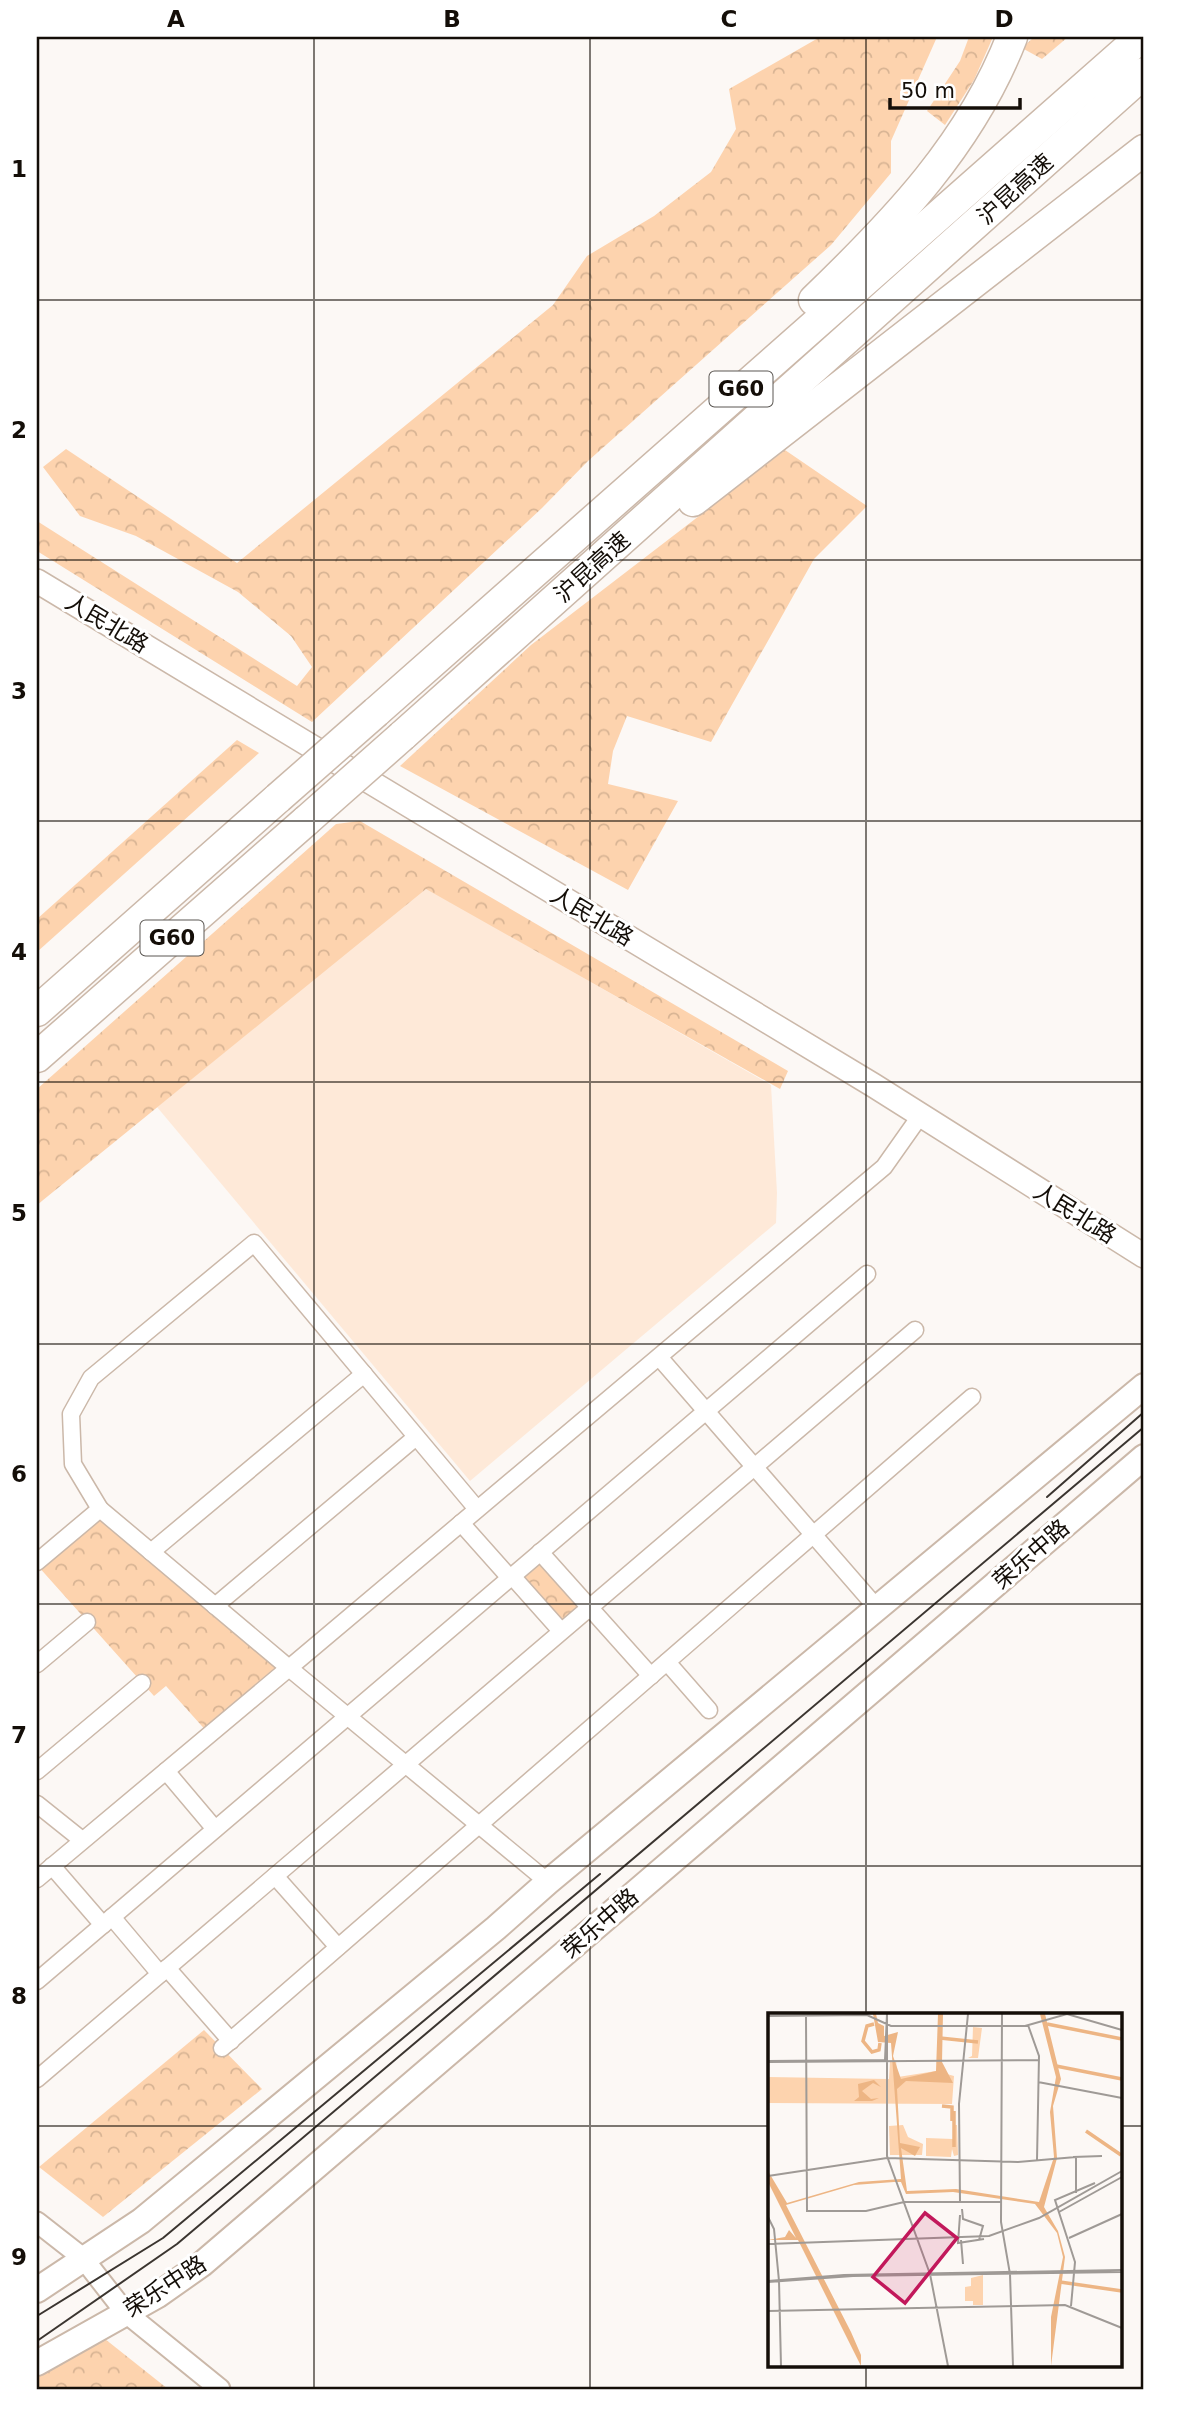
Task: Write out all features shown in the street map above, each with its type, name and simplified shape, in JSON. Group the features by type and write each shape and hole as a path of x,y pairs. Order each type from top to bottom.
{"highway":[{"path":"512,591 797,317 919,192 949,151 998,73 1012,37"},
{"name":"沪昆高速","path":"37,1011 1140,37"},
{"name":"沪昆高速","path":"37,1057 535,618 1144,73"},
{"path":"535,618 772,441 1144,150"},
{"path":"1064,212 1144,171"}],"main road":[{"name":"人民北路","path":"37,580 873,1085 1144,1256"},
{"path":"37,2290 152,2212 1144,1386"},
{"name":"荣乐中路","path":"37,2363 158,2295 202,2264 1144,1457"}],"street":[{"path":"37,1879 884,1167 920,1116"},
{"path":"477,1509 254,1242 90,1378 71,1414 73,1464 100,1509 548,1882"},
{"path":"37,1981 867,1274"},
{"path":"37,2079 915,1330"},
{"path":"659,1357 877,1608"},
{"path":"151,1552 364,1374"},
{"path":"52,1866 107,1921 164,1971 226,2045 972,1397"},
{"path":"215,1606 416,1437"},
{"path":"37,1562 100,1509"},
{"path":"461,1523 561,1631"},
{"path":"540,1552 651,1676"},
{"path":"37,1664 88,1622"},
{"path":"667,1662 709,1710"},
{"path":"37,1770 142,1683"},
{"path":"166,1771 215,1829"},
{"path":"37,1804 82,1840"},
{"path":"275,1876 338,1947"},
{"path":"37,2221 83,2258 125,2312 220,2389"}],"shaded area":[{"path":"426,888 771,1085 776,1223 470,1481 157,1107"}],"green space":[{"path":"820,37 937,37 891,141 891,173 831,245 588,461 542,508 312,722 37,551 37,521 297,686 312,667 291,636 238,592 136,536 80,516 43,467 66,449 237,563 553,305 587,256 654,216 711,172 736,129 729,89"},
{"path":"969,37 993,37 974,80 945,125 927,111 960,61"},
{"path":"1034,37 1068,37 1042,59 1022,48"},
{"path":"785,450 867,506 814,559 711,742 627,716 613,751 608,784 678,801 628,890 400,766 531,645"},
{"path":"237,740 259,753 37,952 37,919"},
{"path":"360,821 788,1071 780,1089 426,889 37,1205 37,1089 336,824"},
{"path":"100,1509 289,1668 209,1734 166,1686 154,1696 37,1565"},
{"path":"540,1552 589,1608 561,1631 512,1576"},
{"path":"204,2030 262,2089 103,2217 39,2167"},
{"path":"105,2339 168,2389 37,2389 37,2375"}],"tram line":[{"path":"1047,1497 1144,1412"},
{"path":"37,2341 177,2244 1144,1427"},
{"path":"37,2316 163,2238 600,1874"}]}
